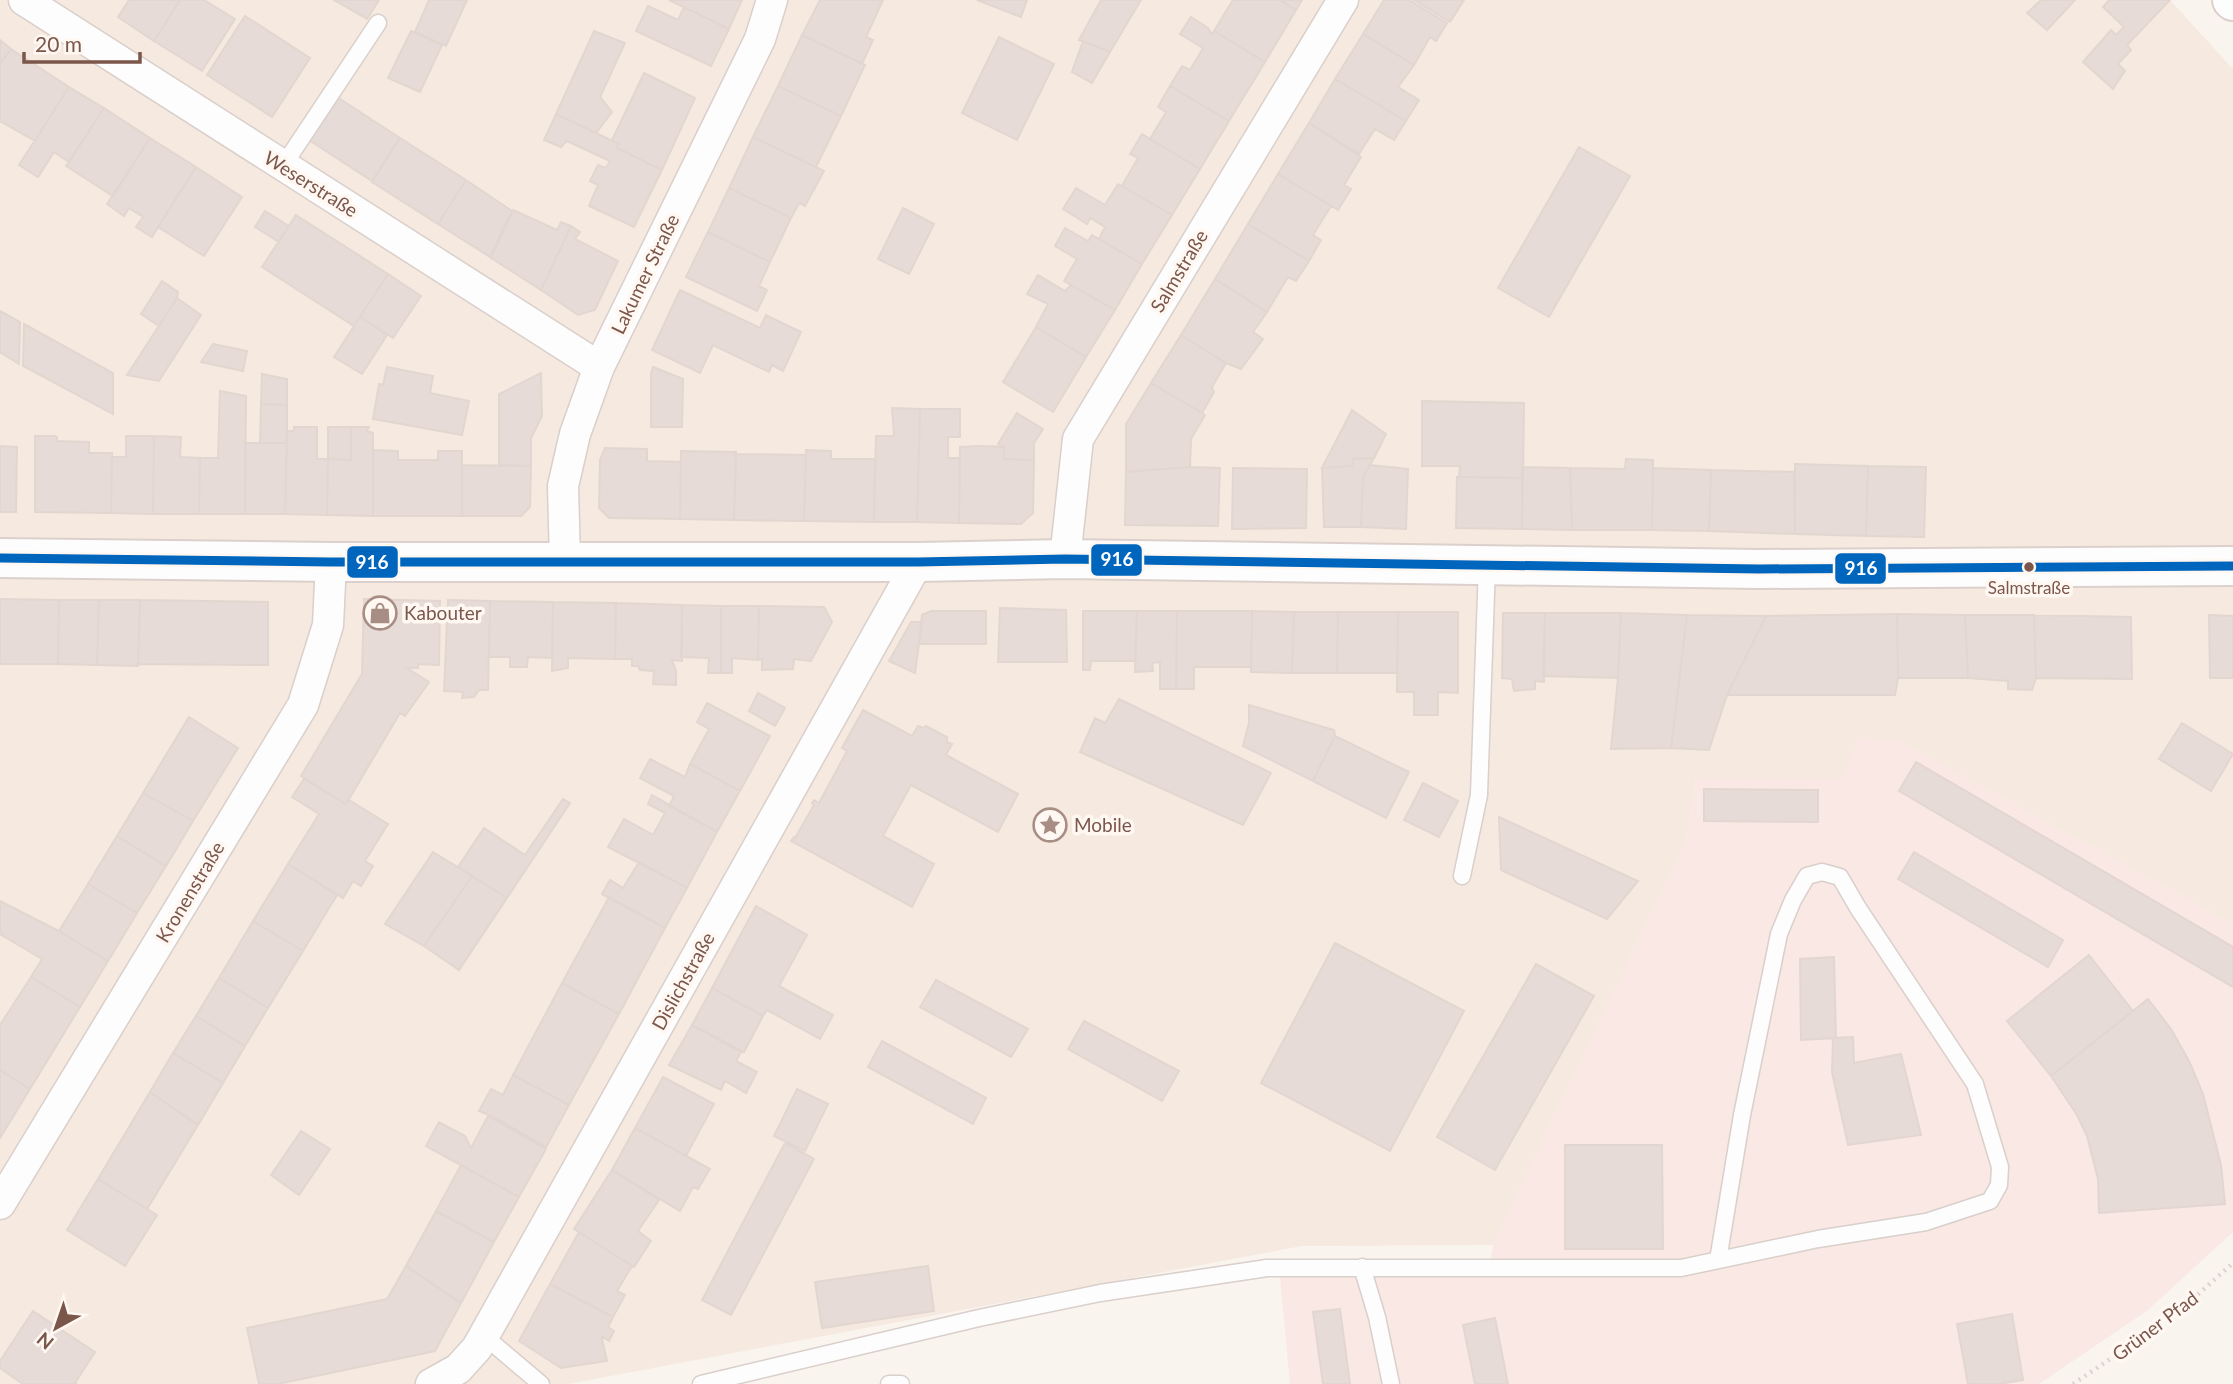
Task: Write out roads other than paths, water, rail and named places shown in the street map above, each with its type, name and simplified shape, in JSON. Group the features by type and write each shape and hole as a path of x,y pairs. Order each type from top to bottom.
{"street":[{"name":"Weserstraße","path":"24,0 599,367"},
{"name":"Lakumer Straße","path":"565,561 563,486 575,434 599,367 760,38 772,0"},
{"name":"Salmstraße","path":"1065,559 1078,439 1343,0"},
{"path":"0,558 331,562 918,562 1065,559 1759,569 2233,566"},
{"name":"Kronenstraße","path":"0,1204 303,705 328,625 331,562"},
{"name":"Dislichstraße","path":"431,1384 458,1369 477,1348 918,562"}],"lane":[{"path":"283,166 378,23"},
{"path":"1462,876 1479,795 1487,565"},
{"path":"701,1384 979,1318 1100,1293 1267,1268 1681,1268 1818,1239 1926,1222 1990,1201 1999,1185 2000,1167 1975,1084 1840,877 1822,872 1807,876 1793,900 1779,934 1742,1115 1718,1260"},
{"path":"1362,1267 1377,1317 1391,1384"},
{"path":"484,1336 541,1384"},
{"path":"890,1384 901,1384"}],"place":[{"name":"Salmstraße","path":"2029,567"},
{"name":"Kabouter","path":"380,613"},
{"name":"Mobile","path":"1050,825"}]}
